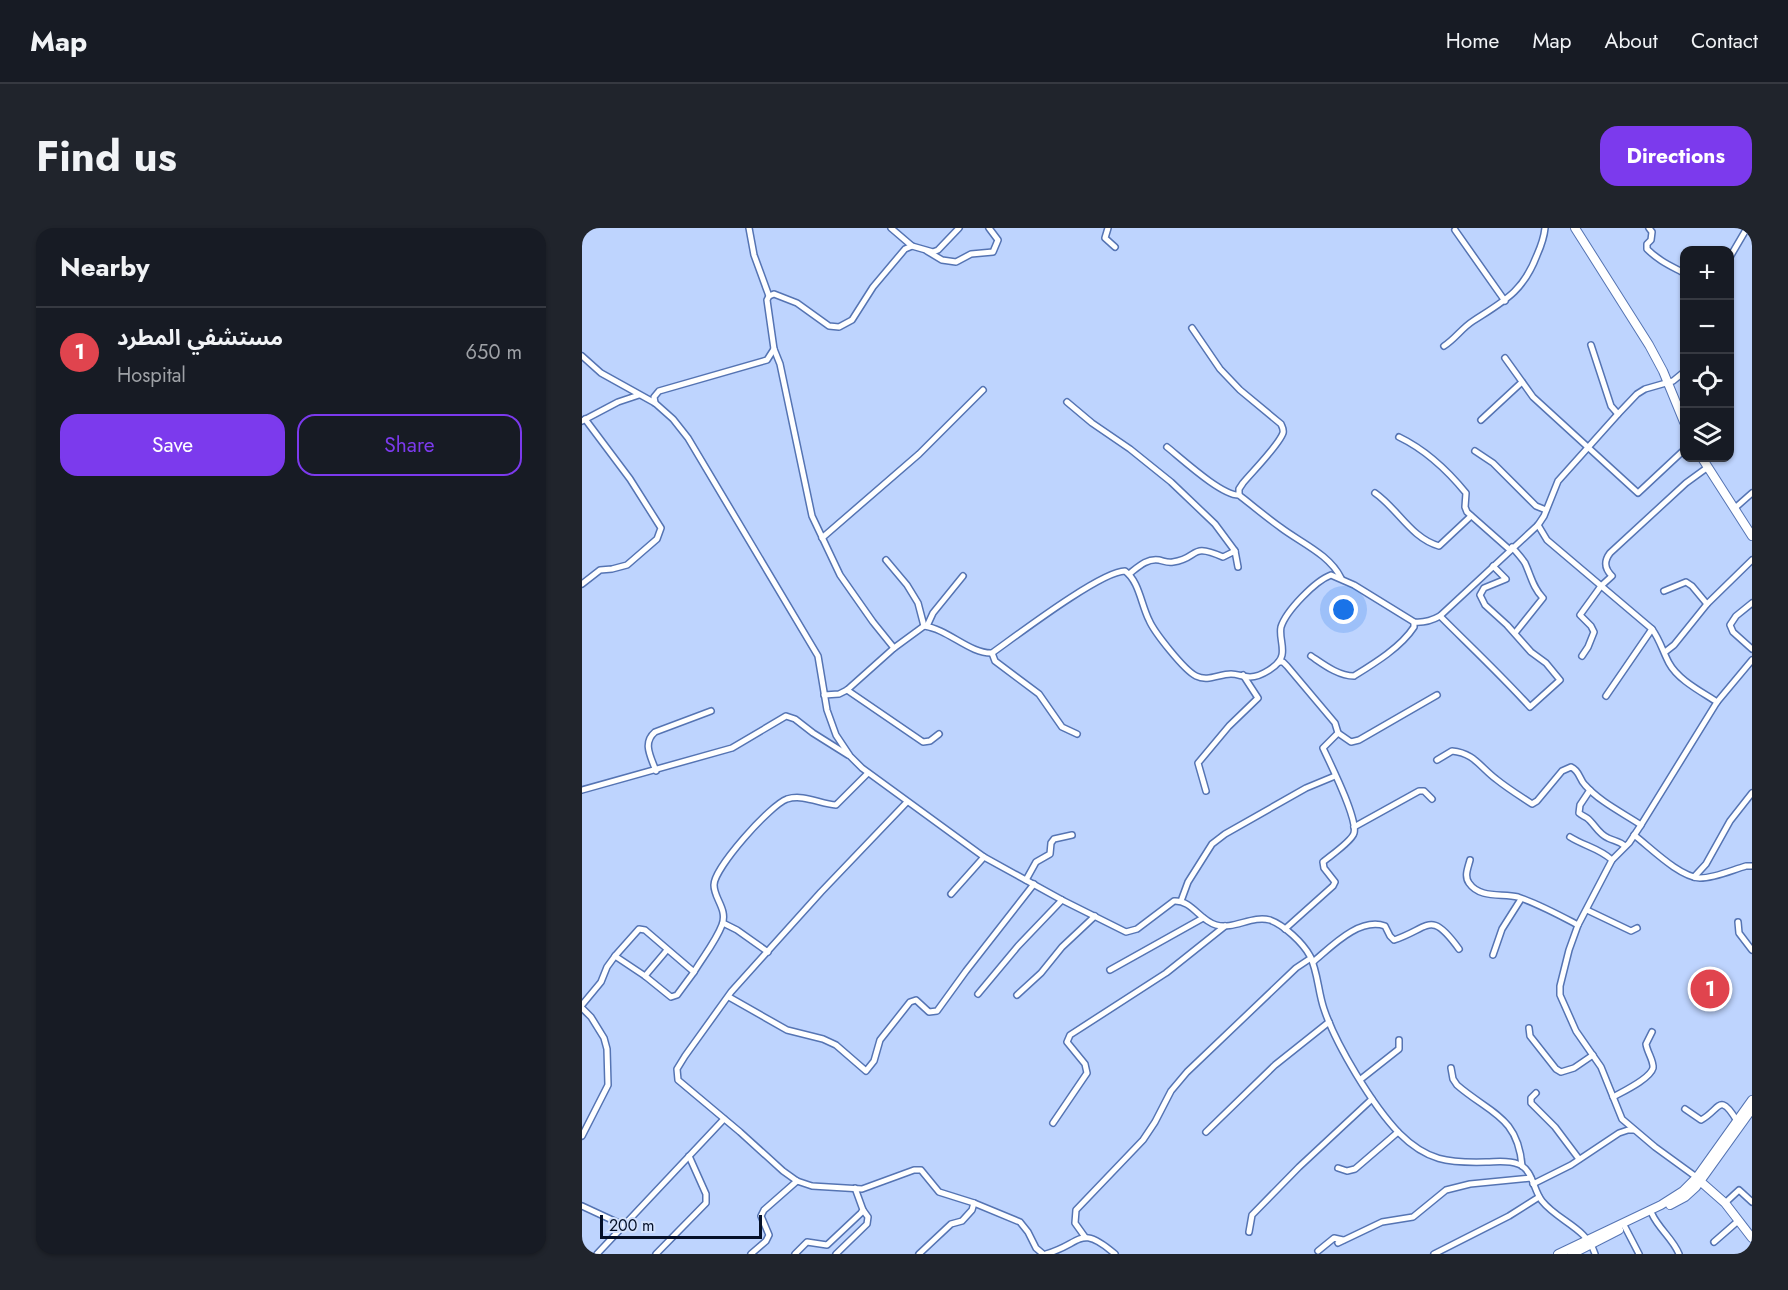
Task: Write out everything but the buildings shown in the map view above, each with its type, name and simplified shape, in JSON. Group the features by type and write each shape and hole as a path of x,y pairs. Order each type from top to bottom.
{"main road":[{"path":"1575,228 1649,345 1668,381 1680,412"},
{"path":"1705,462 1752,536"},
{"path":"1572,1254 1672,1199 1699,1179 1752,1100"},
{"path":"1558,1254 1625,1227 1685,1197 1752,1109"},
{"path":"1699,1179 1725,1203 1752,1238"}],"street":[{"path":"749,228 754,255 769,296 767,300 774,349 780,364 807,500 840,575 894,648"},
{"path":"891,228 912,246 933,252 938,250 959,228"},
{"path":"927,251 942,260 956,262 971,254 993,252 998,240 989,228"},
{"path":"1108,228 1105,238 1115,247"},
{"path":"1444,346 1472,321 1505,301 1527,279 1544,238 1545,228"},
{"path":"1649,228 1653,232 1647,249 1664,263 1680,271"},
{"path":"1734,250 1747,228"},
{"path":"1455,230 1505,301"},
{"path":"769,296 774,294 786,298 797,303 829,326 839,327 852,320 873,287 905,249 912,246"},
{"path":"1192,328 1220,369 1283,428 1283,433 1277,442 1239,489 1239,495"},
{"path":"1591,345 1609,399 1618,414"},
{"path":"655,404 654,397 659,391 764,362 774,349"},
{"path":"582,356 601,373 655,404 673,419 688,438 818,656 826,710 836,735 850,756"},
{"path":"1505,358 1533,397 1638,493 1680,454"},
{"path":"925,626 946,633 979,651 992,653 1107,575 1125,571 1129,574 1156,632 1195,676 1210,679 1229,674 1250,677 1258,675 1279,662 1282,655 1282,626 1287,617 1320,579 1331,575 1341,578 1414,622 1423,623 1440,615 1538,525 1558,481 1637,394 1680,376"},
{"path":"1480,420 1522,382"},
{"path":"822,538 919,454 983,390"},
{"path":"582,584 600,570 627,564 657,538 661,528 630,480 584,420 618,402 639,395"},
{"path":"1067,402 1171,482 1215,524 1235,551 1238,567"},
{"path":"1399,437 1424,452 1459,485 1466,494 1465,507 1471,516 1523,560 1533,580 1533,589 1543,598 1515,633"},
{"path":"1167,447 1226,493 1239,495 1330,562 1341,578"},
{"path":"1475,451 1493,463 1533,504 1546,510"},
{"path":"1582,656 1594,632 1580,615 1582,609 1612,576 1606,570 1606,559 1610,553 1686,483 1708,467"},
{"path":"1376,493 1393,507 1408,527 1439,546 1471,516"},
{"path":"1735,508 1752,493"},
{"path":"1538,525 1547,540 1652,629 1669,663 1678,674 1717,702"},
{"path":"1129,574 1147,560 1158,559 1174,562 1196,550 1209,550 1222,558 1235,551"},
{"path":"886,560 907,585 918,603 925,626"},
{"path":"1665,652 1671,648 1707,604 1752,560"},
{"path":"1440,615 1488,665 1500,673 1530,707 1560,680 1546,663 1531,652 1515,633 1485,605 1480,595 1484,588 1506,579 1493,566"},
{"path":"824,695 839,694 847,690 894,648 925,626 963,576"},
{"path":"1664,591 1669,591 1686,582 1707,604"},
{"path":"1752,603 1736,616 1730,625 1733,632 1752,649"},
{"path":"1311,656 1328,668 1354,676 1390,651 1408,635 1414,627 1414,622"},
{"path":"1606,696 1652,629"},
{"path":"992,653 995,661 1039,694 1062,727 1077,734"},
{"path":"1699,1179 1622,1119 1601,1067 1580,1037 1563,1005 1560,986 1578,925 1612,860 1641,825 1717,702 1752,660"},
{"path":"1279,662 1287,666 1335,723 1338,733 1351,742 1359,740 1437,695"},
{"path":"1206,791 1197,763 1229,726 1258,698 1243,675"},
{"path":"847,690 923,742 930,741 939,734"},
{"path":"656,771 647,742 650,736 655,732 711,711"},
{"path":"582,790 656,771 737,746 786,716 795,719 850,756 868,773 984,857 1126,932 1131,932 1174,901 1187,903 1213,924 1225,926 1265,920 1276,923 1306,950 1312,960 1329,1022 1372,1099 1398,1132 1418,1150 1445,1161 1510,1162 1522,1166"},
{"path":"1285,929 1333,886 1335,882 1322,864 1354,835 1351,811 1322,747 1338,733"},
{"path":"1437,760 1452,751 1467,754 1477,760 1496,779 1532,804 1568,767 1577,770 1582,782 1590,790 1641,825"},
{"path":"615,956 674,998 694,972 723,923 723,907 714,887 715,879 735,848 784,800 809,798 826,805 836,806 868,773"},
{"path":"1181,901 1188,882 1212,844 1225,834 1306,788 1335,776"},
{"path":"1590,790 1579,807 1579,813 1588,818 1604,836 1618,840 1625,846"},
{"path":"1354,827 1419,791 1432,799"},
{"path":"1694,877 1706,864 1730,821 1752,793"},
{"path":"907,802 729,996 685,1056 676,1074 678,1080 783,1172 797,1181 812,1186 862,1189 917,1170 923,1172 939,1192 974,1203 1020,1222 1036,1248 1045,1254 1085,1237 1096,1239 1115,1254"},
{"path":"1026,880 1036,862 1050,854 1054,838 1072,835"},
{"path":"1634,835 1676,867 1694,877 1705,877 1752,866"},
{"path":"1570,837 1580,845 1593,847 1612,860"},
{"path":"951,894 984,857"},
{"path":"1470,860 1466,873 1472,886 1487,894 1521,899 1578,925"},
{"path":"729,996 787,1030 823,1039 836,1045 866,1071 874,1062 880,1040 910,1002 916,1000 929,1012 937,1011 1034,884"},
{"path":"1493,955 1502,929 1521,899"},
{"path":"978,994 1018,946 1062,900"},
{"path":"1587,910 1631,931 1637,928"},
{"path":"1017,995 1095,916"},
{"path":"1110,970 1203,918"},
{"path":"1737,922 1739,933 1752,950"},
{"path":"723,923 768,952"},
{"path":"1085,1237 1076,1223 1076,1210 1143,1140 1171,1091 1180,1080 1290,974 1358,928 1377,924 1385,926 1394,940 1424,925 1434,925 1447,933 1459,949"},
{"path":"1053,1123 1087,1073 1087,1067 1067,1042 1070,1035 1166,973 1225,926"},
{"path":"582,1136 608,1085 607,1049 604,1038 582,1006 601,982 607,967 639,929 645,930 694,972"},
{"path":"645,976 667,950"},
{"path":"1206,1132 1275,1065 1329,1022"},
{"path":"1529,1028 1530,1036 1556,1069 1561,1072 1574,1068 1593,1055"},
{"path":"1613,1097 1642,1081 1650,1073 1652,1063 1646,1044 1652,1032"},
{"path":"1361,1079 1399,1049 1399,1040"},
{"path":"1451,1068 1457,1085 1509,1124 1520,1148 1522,1166 1539,1197 1546,1206 1591,1242 1595,1254"},
{"path":"1536,1093 1531,1098 1531,1103 1555,1127 1579,1159"},
{"path":"1249,1232 1252,1215 1299,1167 1372,1099"},
{"path":"1685,1109 1701,1120 1716,1105 1724,1105 1730,1108 1737,1121"},
{"path":"597,1254 724,1119"},
{"path":"1619,1133 1622,1119"},
{"path":"1318,1251 1334,1238 1341,1242 1382,1222 1413,1217 1446,1190 1470,1184 1532,1181 1579,1159 1619,1133 1634,1130"},
{"path":"1338,1168 1347,1171 1354,1170 1398,1132"},
{"path":"656,1254 706,1203 706,1194 689,1156"},
{"path":"751,1254 766,1241 769,1235 761,1216 764,1210 797,1181"},
{"path":"836,1254 867,1224 868,1217 855,1188"},
{"path":"1725,1203 1739,1190 1752,1202"},
{"path":"1434,1254 1509,1216 1539,1197"},
{"path":"919,1254 951,1224 962,1221 972,1210 974,1203"},
{"path":"582,1206 623,1225"},
{"path":"795,1254 807,1242 827,1245 863,1210"},
{"path":"1652,1214 1679,1254"},
{"path":"1714,1242 1738,1221"},
{"path":"1625,1227 1639,1254"}],"place":[{"name":"مستشفي المطرد","path":"1710,989"}]}
